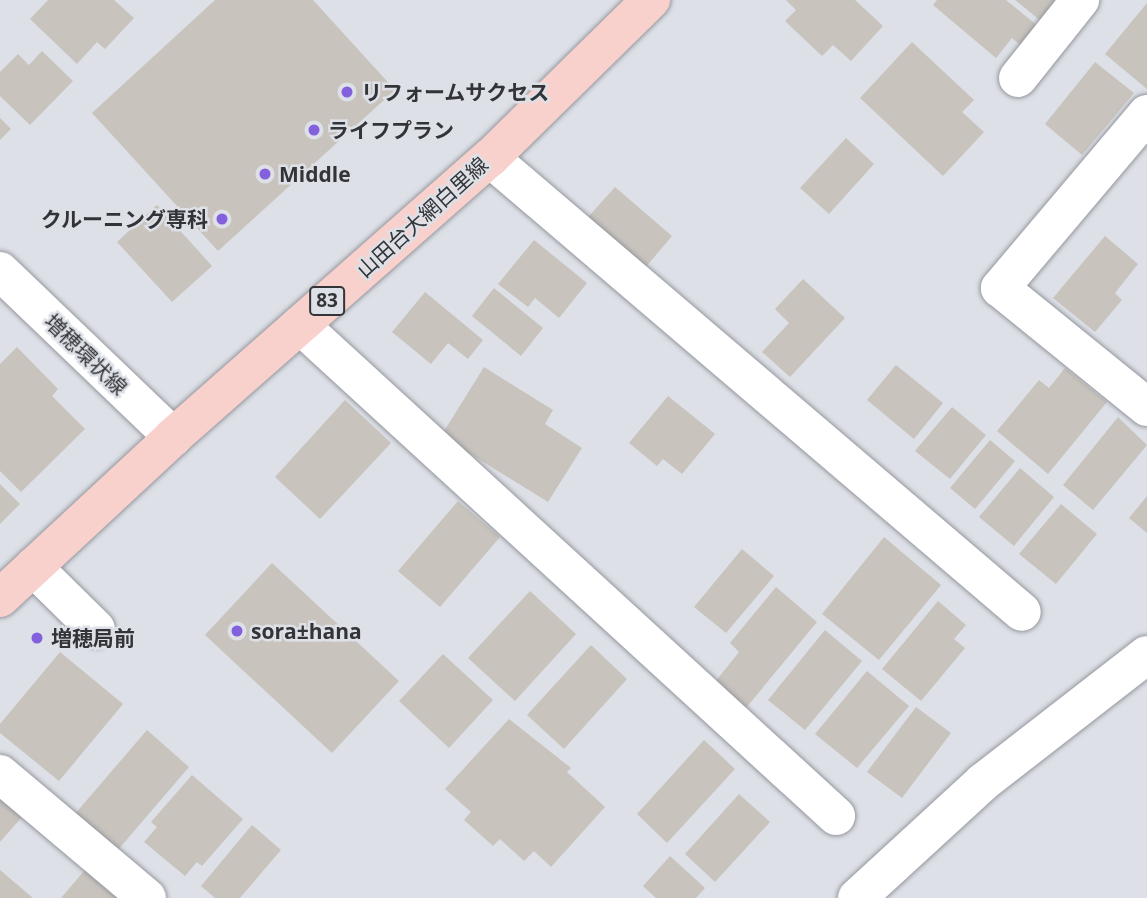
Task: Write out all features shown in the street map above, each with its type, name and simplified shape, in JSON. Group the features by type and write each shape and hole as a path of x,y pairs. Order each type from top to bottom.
{"main road":[{"name":"山田台大網白里線","path":"0,598 173,437 489,158 651,0"}],"street":[{"path":"1018,78 1080,0"},
{"path":"1147,114 1000,288 1147,407"},
{"path":"489,158 1022,612"},
{"name":"増穂環状線","path":"0,271 173,437"},
{"path":"300,325 836,816"},
{"path":"33,566 96,629"},
{"path":"857,898 983,782 1147,655"},
{"path":"0,774 147,898"}],"building":[{"path":"48,0 114,0 134,18 105,49 97,42 77,64 30,19"},
{"path":"215,0 313,0 395,90 218,251 92,113"},
{"path":"786,0 855,0 883,26 851,61 833,45 822,56 785,21 796,10"},
{"path":"937,0 1006,0 1038,26 1021,46 1012,38 996,58 933,5"},
{"path":"1015,0 1058,0 1041,21"},
{"path":"1147,3 1147,89 1105,54"},
{"path":"912,42 974,100 962,112 984,132 943,176 860,98"},
{"path":"42,51 73,81 30,125 0,96 0,72 18,54 29,65"},
{"path":"1095,62 1134,93 1082,155 1045,124"},
{"path":"0,118 11,129 0,140"},
{"path":"846,138 874,164 829,214 800,188"},
{"path":"615,187 672,236 639,275 581,225"},
{"path":"157,205 212,266 172,302 117,242"},
{"path":"1105,236 1138,264 1115,293 1122,300 1095,332 1053,298"},
{"path":"534,240 587,283 559,318 535,298 528,307 498,284"},
{"path":"803,279 845,318 790,377 762,352 789,323 775,309"},
{"path":"494,288 543,328 521,356 472,316"},
{"path":"425,292 483,340 468,359 448,343 431,364 392,332"},
{"path":"17,347 58,389 52,396 85,429 21,492 0,471 0,364"},
{"path":"896,365 943,403 914,439 867,400"},
{"path":"484,367 553,410 545,424 582,448 548,502 441,436"},
{"path":"1065,368 1107,402 1048,474 997,431 1039,380 1049,388"},
{"path":"668,396 715,434 682,474 663,459 657,466 629,443"},
{"path":"345,400 391,443 320,519 275,477"},
{"path":"952,407 986,435 950,479 915,451"},
{"path":"1118,417 1147,445 1093,510 1063,485"},
{"path":"990,440 1015,461 975,509 950,488"},
{"path":"1020,468 1054,497 1014,546 979,517"},
{"path":"0,484 20,504 0,524"},
{"path":"1147,496 1147,533 1129,518"},
{"path":"458,501 500,537 440,607 398,571"},
{"path":"1061,504 1097,534 1056,584 1019,554"},
{"path":"884,537 941,585 879,660 822,614"},
{"path":"742,549 774,576 726,633 694,607"},
{"path":"272,563 399,681 332,753 205,635"},
{"path":"776,587 817,622 746,708 715,682 739,652 730,643"},
{"path":"530,591 576,634 515,701 468,658"},
{"path":"938,601 966,625 954,639 965,648 921,701 882,669"},
{"path":"825,630 862,661 805,730 768,700"},
{"path":"591,645 627,679 564,749 527,715"},
{"path":"60,652 123,704 59,781 0,733 0,724"},
{"path":"443,654 493,700 449,748 399,701"},
{"path":"867,671 909,706 857,768 815,734"},
{"path":"916,707 951,733 902,798 867,772"},
{"path":"509,719 571,768 567,772 605,807 551,867 534,851 524,861 500,839 493,846 464,820 471,812 445,789"},
{"path":"147,730 189,767 117,851 74,815"},
{"path":"704,740 735,769 667,843 637,814"},
{"path":"192,775 243,819 202,866 197,862 185,876 144,842 157,827 151,822"},
{"path":"739,794 770,822 715,882 685,854"},
{"path":"0,798 22,817 0,842"},
{"path":"252,825 281,850 240,898 215,898 201,886"},
{"path":"670,856 705,888 696,898 656,898 643,886"},
{"path":"0,870 33,898 0,898"},
{"path":"85,870 117,898 61,898"}],"place":[{"name":"リフォームサクセス","path":"347,92"},
{"name":"ライフプラン","path":"314,130"},
{"name":"Middle","path":"265,174"},
{"name":"クルーニング専科","path":"222,219"},
{"name":"sora±hana","path":"237,631"},
{"name":"増穂局前","path":"37,638"}]}
